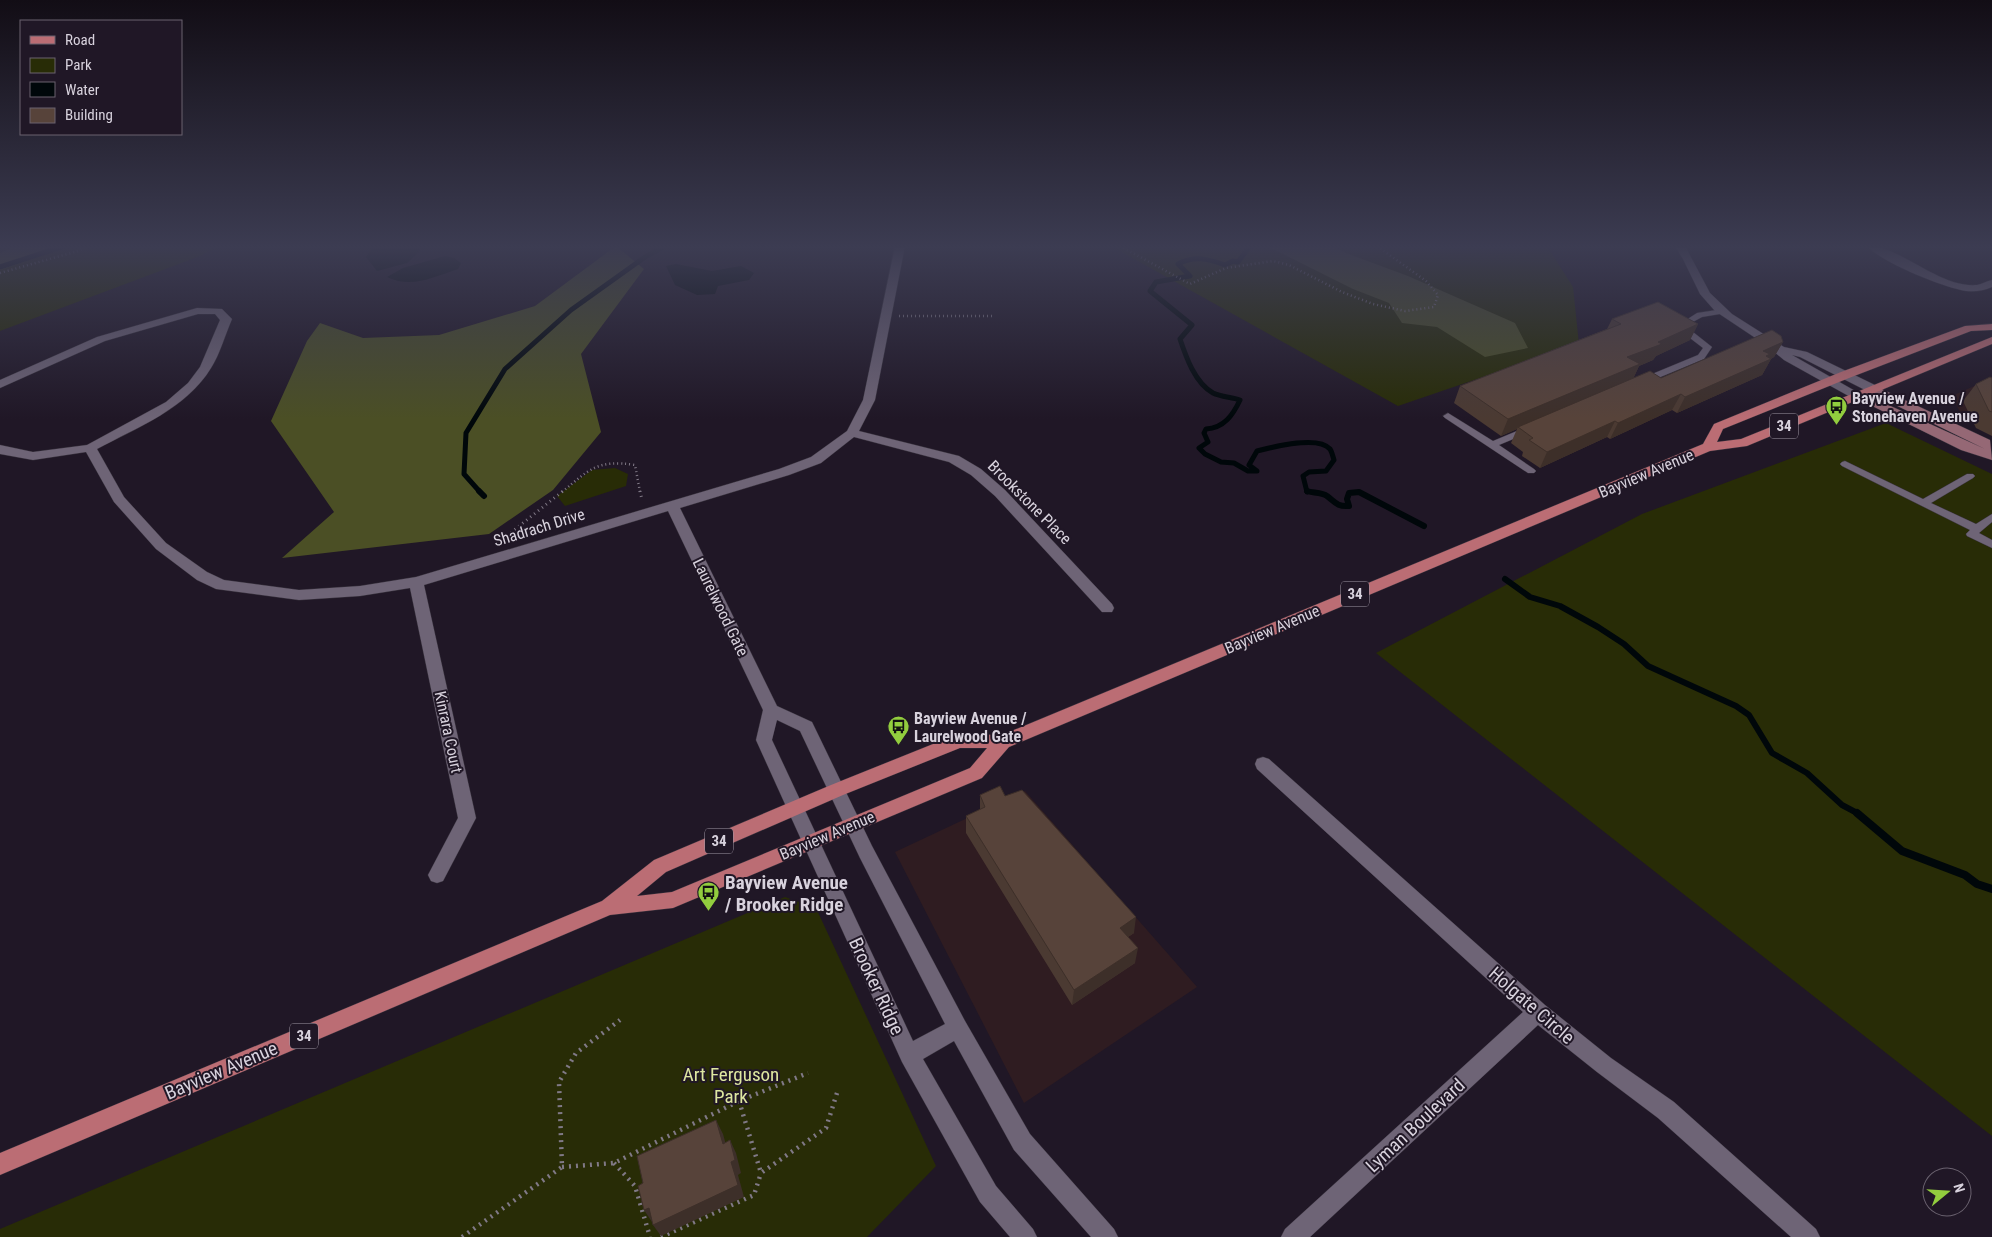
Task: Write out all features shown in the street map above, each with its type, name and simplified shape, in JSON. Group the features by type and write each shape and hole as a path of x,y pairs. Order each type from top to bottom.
{"main road":[{"name":"Bayview Avenue","path":"1708,447 1718,427 1845,374 1969,328 1992,328"},
{"name":"Bayview Avenue","path":"0,1164 609,907 660,866 837,790 959,741 1003,742 1708,447 1743,443 1992,340"},
{"name":"Bayview Avenue","path":"609,907 673,900 976,773 1003,742"}],"street":[{"name":"Shadrach Drive","path":"90,448 119,499 161,546 202,576 221,585 298,595 360,591 416,582 784,472 816,460 852,433 868,400 887,304"},
{"path":"1714,304 1750,332 1781,350 1788,358 1858,396 1966,447 1992,456"},
{"path":"0,384 101,339 197,311 218,311 226,319 206,367 192,386 170,404 90,448 33,456 6,452 0,448"},
{"path":"1781,350 1803,354 1986,443 1992,448"},
{"name":"Brookstone Place","path":"852,433 954,459 976,472 1000,494 1107,608"},
{"name":"Laurelwood Gate","path":"672,505 771,710"},
{"name":"Kinrara Court","path":"416,582 467,818 436,875"},
{"path":"796,808 764,740 771,710 806,727 958,1028 1022,1142 1106,1237"},
{"name":"Holgate Circle","path":"1263,764 1538,1012 1604,1066 1666,1110 1808,1237"},
{"name":"Brooker Ridge","path":"796,808 909,1055 988,1194 1026,1237"},
{"name":"Lyman Boulevard","path":"1293,1237 1538,1012"},
{"name":"Brooker Ridge","path":"909,1055 958,1028"}],"lane":[{"path":"1638,384 1701,357 1708,347 1689,333 1687,322 1700,315 1723,311"},
{"path":"1448,416 1531,471"},
{"path":"1492,445 1538,426"},
{"path":"1845,464 1977,529"},
{"path":"1923,503 1970,476"},
{"path":"1992,517 1971,534 1992,544"}],"path":[{"path":"1374,304 1384,307 1423,311 1434,307 1435,304"},
{"path":"884,316 994,316"},
{"path":"503,540 592,467 616,462 635,466 646,513"},
{"path":"562,1166 559,1082 576,1052 620,1020"},
{"path":"462,1237 562,1166 614,1163 739,1101 808,1072"},
{"path":"761,1173 826,1128 837,1093"},
{"path":"661,1237 754,1195 761,1173 739,1101"},
{"path":"614,1163 635,1186 650,1237"}],"shaded area":[{"path":"1992,378 1992,431 1963,418 1952,396"},
{"path":"1025,791 1197,987 1024,1103 895,852"}],"green space":[{"path":"0,304 73,304 0,331"},
{"path":"538,304 618,304 581,354 601,432 553,490 489,534 282,558 334,512 271,421 307,341 320,323 363,338 439,335"},
{"path":"1215,304 1575,304 1579,344 1398,406"},
{"path":"1389,304 1471,304 1515,323 1528,348 1485,357 1437,327 1402,323"},
{"path":"1886,423 1992,474 1992,1136 1376,653 1642,514"},
{"path":"615,468 628,474 626,486 565,506 557,496 592,470"},
{"name":"Art Ferguson Park","path":"785,897 816,908 936,1166 867,1237 0,1237 0,1229"}],"building":[{"path":"1653,304 1661,304 1698,324 1658,342 1662,344 1627,357 1640,364 1508,419 1460,386 1621,324 1612,319"},
{"path":"1772,330 1781,336 1783,342 1763,351 1770,354 1766,356 1771,359 1685,397 1681,394 1618,423 1615,421 1547,452 1529,440 1533,438 1518,427 1650,371 1661,378"},
{"path":"1990,377 1992,378 1992,412 1989,411 1976,384"},
{"path":"1000,786 1005,796 1022,790 1136,917 1120,928 1138,948 1074,990 966,816 985,807 980,795"},
{"path":"716,1120 723,1144 730,1140 735,1160 731,1162 738,1185 653,1225 649,1208 644,1210 638,1186 643,1183 637,1156"}],"waterway":[{"path":"480,492 464,474 466,433 505,369 580,304"},
{"path":"1166,304 1192,325 1180,339 1192,369 1201,383 1213,393 1240,400 1227,420 1218,426 1206,429 1204,433 1208,442 1199,448 1205,454 1221,462 1234,463 1248,471 1257,471 1249,465 1257,451 1306,442 1324,445 1330,449 1334,460 1326,471 1309,472 1303,476 1307,492"},
{"path":"1307,491 1325,495 1336,504 1342,506 1349,506 1347,499 1349,493 1359,492 1424,526"},
{"path":"480,492 484,496"},
{"path":"1505,579 1530,597 1560,606 1598,627 1624,644 1648,666 1736,706 1749,715 1772,753 1807,773 1842,805 1859,814"},
{"path":"1857,813 1902,851 1965,875 1977,884 1992,889"}],"place":[{"name":"Bayview Avenue / Stonehaven Avenue","path":"1836,426"},
{"name":"Bayview Avenue / Laurelwood Gate","path":"898,746"},
{"name":"Bayview Avenue / Brooker Ridge","path":"709,912"}]}
